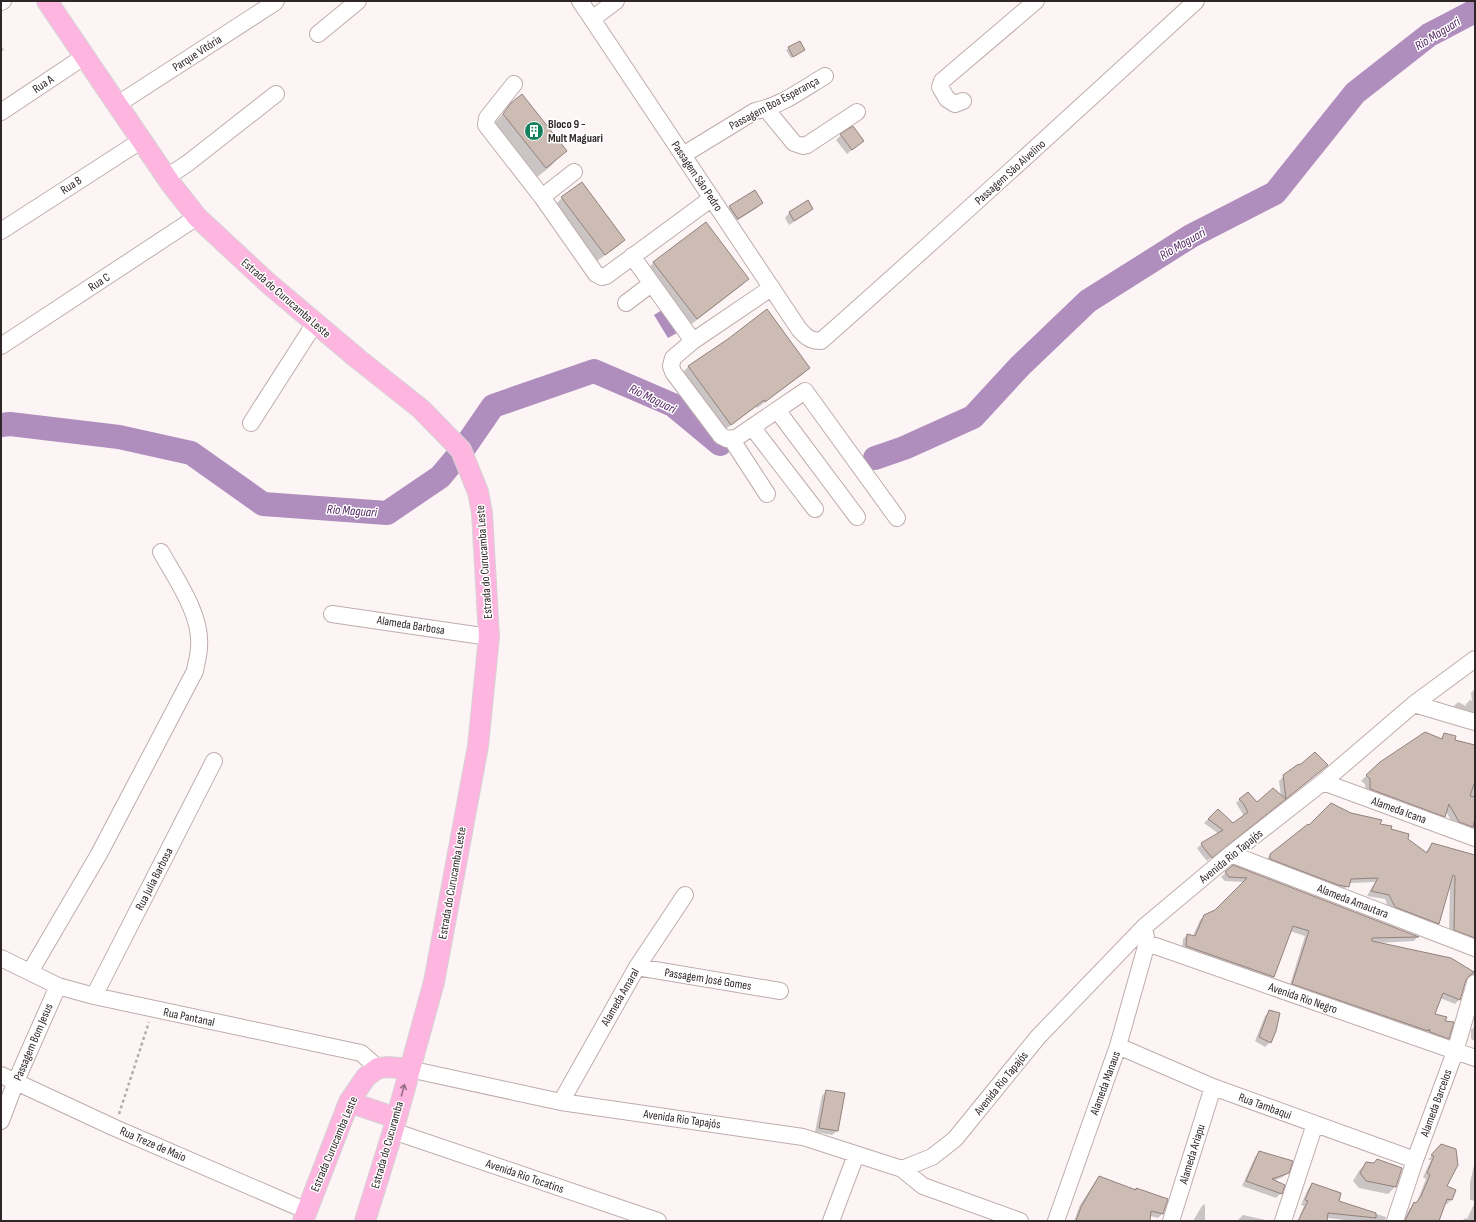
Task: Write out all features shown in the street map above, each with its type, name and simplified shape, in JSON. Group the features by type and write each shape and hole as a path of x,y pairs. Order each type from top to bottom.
{"main road":[{"name":"Estrada do Curucamba Leste","path":"47,1 167,177 197,217 268,283 358,359 421,409 463,454 478,492 482,513 489,637 478,746 434,982 409,1070"},
{"path":"378,1068 389,1067 409,1070"},
{"name":"Estrada Curucamba Leste","path":"305,1216 349,1102 366,1077 378,1068"},
{"name":"Estrada do Cucuramba","path":"365,1221 409,1070"},
{"path":"349,1102 394,1125"}],"street":[{"name":"Parque Vitória","path":"118,104 274,4 276,1"},
{"path":"318,34 358,1"},
{"name":"Passagem São Pedro","path":"580,1 799,330 807,338 814,341 821,340"},
{"path":"592,19 616,1"},
{"path":"963,101 954,104 947,99 940,87 942,81 1036,1"},
{"name":"Passagem São Alvelino","path":"821,340 970,208 1196,1"},
{"name":"Rua A","path":"1,112 85,56"},
{"name":"Passagem Boa Esperança","path":"683,155 755,111 766,109 778,104 825,76"},
{"path":"514,84 487,118 486,125 542,197 596,274 602,277 606,276 712,198"},
{"path":"167,177 188,163 276,94"},
{"path":"766,109 794,142 803,146 807,145 857,112"},
{"name":"Rua B","path":"1,231 142,140"},
{"path":"542,197 574,172"},
{"name":"Rua C","path":"1,346 197,217"},
{"path":"632,256 693,341"},
{"path":"626,303 651,284"},
{"path":"767,494 732,440 721,436 672,369 673,358 693,341 771,288"},
{"path":"251,423 315,323"},
{"path":"732,440 805,391 898,518"},
{"path":"777,410 857,517"},
{"path":"752,427 815,509"},
{"path":"30,972 99,854 195,671 199,646 196,621 187,600 161,552"},
{"name":"Alameda Barbosa","path":"332,614 489,637"},
{"name":"Avenida Rio Tapajós","path":"409,1070 561,1102 784,1134 803,1138 902,1168 932,1157 955,1139 1038,1037 1144,927 1231,854 1323,782 1414,704 1475,659"},
{"path":"1414,704 1475,722"},
{"name":"Rua Julia Barbosa","path":"94,996 214,761"},
{"name":"Alameda Icana","path":"1323,782 1475,838"},
{"name":"Alameda Amautara","path":"1231,854 1475,948"},
{"name":"Alameda Amaral","path":"561,1102 637,967 685,895"},
{"path":"1144,927 1146,943"},
{"name":"Alameda Manaus","path":"1056,1221 1118,1046 1146,943"},
{"name":"Avenida Rio Negro","path":"1146,943 1475,1058"},
{"name":"Rua Pantanal","path":"1,958 58,986 154,1010 361,1052 378,1068"},
{"name":"Passagem José Gomes","path":"637,967 780,991"},
{"name":"Alameda Barcelos","path":"1395,1221 1415,1160 1455,1052 1475,983"},
{"name":"Passagem Bom Jesus","path":"1,1121 16,1081 58,986"},
{"name":"Rua Tambaqui","path":"1118,1046 1213,1087 1415,1160"},
{"name":"Rua Treze de Maio","path":"1,1075 305,1216"},
{"name":"Alameda Ariapu","path":"1171,1221 1213,1087"},
{"path":"1282,1221 1315,1124"},
{"name":"Avenida Rio Tocatins","path":"394,1125 658,1221"},
{"path":"831,1221 856,1155"},
{"path":"902,1168 923,1186 1020,1221"}],"path":[{"path":"115,1128 154,1010"}],"shaded area":[{"path":"662,310 677,333 668,338 654,315"}],"building":[{"path":"800,41 805,50 793,57 788,47"},
{"name":"Bloco 9 - Mult Maguari","path":"522,94 567,151 546,168 503,114 511,103"},
{"path":"853,126 864,141 852,150 840,134"},
{"path":"582,182 625,240 605,255 561,197"},
{"path":"755,190 763,203 738,219 729,206"},
{"path":"808,200 813,209 794,221 789,212"},
{"path":"706,222 749,279 697,319 653,262"},
{"path":"767,309 810,368 765,402 764,400 731,425 688,366 728,339"},
{"path":"1425,732 1442,739 1444,733 1456,736 1455,740 1475,745 1475,781 1470,796 1475,797 1475,818 1473,827 1459,822 1449,804 1445,817 1370,789 1370,779 1366,775 1380,762"},
{"path":"1315,752 1328,765 1286,799 1283,775 1297,765 1301,764"},
{"path":"1273,788 1286,799 1212,858 1201,843 1223,830 1208,819 1218,809 1233,823 1248,812 1239,799 1248,792 1257,802"},
{"path":"1331,803 1351,813 1382,820 1380,824 1392,826 1391,829 1409,834 1408,839 1427,853 1432,843 1475,855 1475,938 1454,930 1455,876 1453,875 1439,924 1395,907 1389,895 1371,891 1378,878 1351,879 1349,887 1338,885 1270,859 1270,854 1308,824 1309,825"},
{"path":"1233,865 1419,937 1372,938 1372,941 1451,958 1474,972 1466,980 1460,1000 1443,993 1435,1014 1447,1017 1445,1021 1454,1022 1449,1039 1430,1032 1429,1029 1428,1031 1292,984 1309,931 1293,926 1274,977 1186,946 1187,934 1195,936 1204,915 1215,910 1247,878 1229,877 1225,872"},
{"path":"1269,1010 1280,1013 1276,1031 1271,1043 1259,1037"},
{"path":"826,1090 845,1093 838,1131 819,1128"},
{"path":"1441,1144 1456,1149 1458,1165 1447,1186 1456,1190 1452,1200 1447,1199 1439,1221 1405,1221 1414,1202 1416,1203 1421,1196 1430,1175 1427,1173 1434,1156 1431,1155"},
{"path":"1259,1151 1293,1161 1289,1173 1272,1179 1285,1185 1282,1194 1246,1181"},
{"path":"1377,1159 1402,1168 1396,1187 1366,1181 1360,1173 1366,1162 1374,1163"},
{"path":"1099,1176 1136,1190 1136,1188 1168,1199 1163,1214 1151,1211 1150,1221 1076,1221 1081,1207"},
{"path":"1312,1183 1341,1193 1339,1201 1376,1213 1376,1218 1328,1213 1327,1221 1298,1221 1308,1201 1305,1200"}],"waterway":[{"name":"Rio Maguari","path":"875,458 904,448 973,417 1020,366 1088,301 1191,236 1275,193 1355,93 1429,35 1475,11"},
{"name":"Rio Maguari","path":"1,425 10,424 119,437 191,453 263,504 387,513 440,477 462,451 493,406 594,371 673,405 720,444"}],"place":[{"name":"Bloco 9 - Mult Maguari","path":"534,131"}]}
